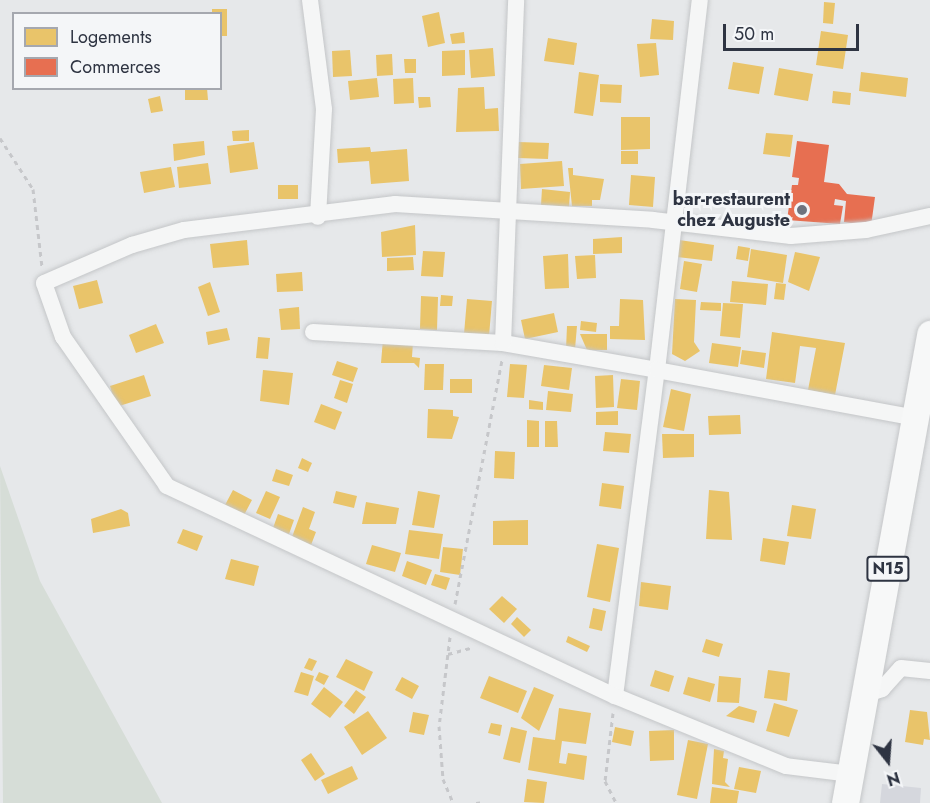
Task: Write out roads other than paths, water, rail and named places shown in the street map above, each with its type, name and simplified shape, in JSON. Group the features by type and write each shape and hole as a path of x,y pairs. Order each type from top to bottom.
{"highway":[{"name":"N15","path":"845,803 928,352"}],"street":[{"path":"310,0 324,109 318,217"},
{"path":"503,343 516,0"},
{"path":"615,696 657,370 700,0"},
{"path":"851,774 786,766 615,696 167,486 63,337 44,283 132,245 184,230 318,217 395,204 674,223 791,236 866,230 930,216"},
{"path":"313,333 503,343 915,418"},
{"path":"866,694 882,689 900,668 930,671"}],"place":[{"name":"bar-restaurent chez Auguste","path":"802,210"}]}
